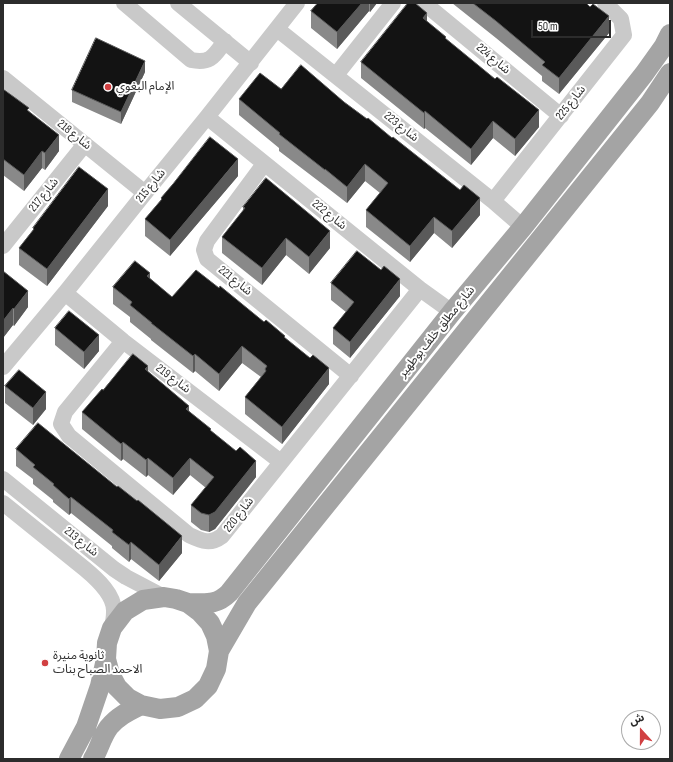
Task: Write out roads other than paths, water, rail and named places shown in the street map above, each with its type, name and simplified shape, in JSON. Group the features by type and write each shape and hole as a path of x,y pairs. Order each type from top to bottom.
{"main road":[{"name":"شارع مطلق خلف بوطهير","path":"188,603 215,602 224,598 229,593 452,312 523,227 644,74 664,46 670,34"},
{"name":"شارع مطلق خلف بوطهير","path":"219,651 247,603 650,103 670,73"},
{"path":"69,759 86,727 100,686 106,660 107,643 112,628 125,611 143,600 164,597 188,603 200,612 210,623 216,636 219,651 216,669 208,686 195,699 178,707 160,709 141,705 128,698 117,687 110,674 106,660"},
{"path":"93,759 108,728 125,713 141,705"}],"street":[{"path":"124,3 191,60 199,62 207,60 212,57 225,41"},
{"path":"178,3 225,41 247,67"},
{"name":"شارع 215","path":"3,367 65,293 297,3"},
{"path":"336,75 393,3"},
{"name":"شارع 224","path":"424,3 561,116"},
{"name":"شارع 225","path":"493,201 624,34 621,19 605,3"},
{"name":"شارع 223","path":"277,29 493,201 523,227"},
{"path":"212,57 229,59 247,67"},
{"name":"شارع 218","path":"3,78 145,193"},
{"name":"شارع 222","path":"207,117 420,289 452,312"},
{"name":"شارع 217","path":"3,246 85,144"},
{"name":"شارع 221","path":"264,164 207,241 204,250 207,259 351,376"},
{"name":"شارع 220","path":"123,341 65,412 61,424 69,436 189,535 199,540 210,542 217,540 222,536 420,289"},
{"name":"شارع 219","path":"65,293 123,341 281,462"},
{"name":"شارع 213","path":"3,479 114,569 164,597"},
{"name":"شارع 213","path":"3,504 94,576 108,593 112,603 114,611 112,628"}],"place":[{"name":"الإمام البغوي","path":"108,87"},
{"name":"ثانوية منيرة الاحمد الصباح بنات","path":"45,663"}]}
